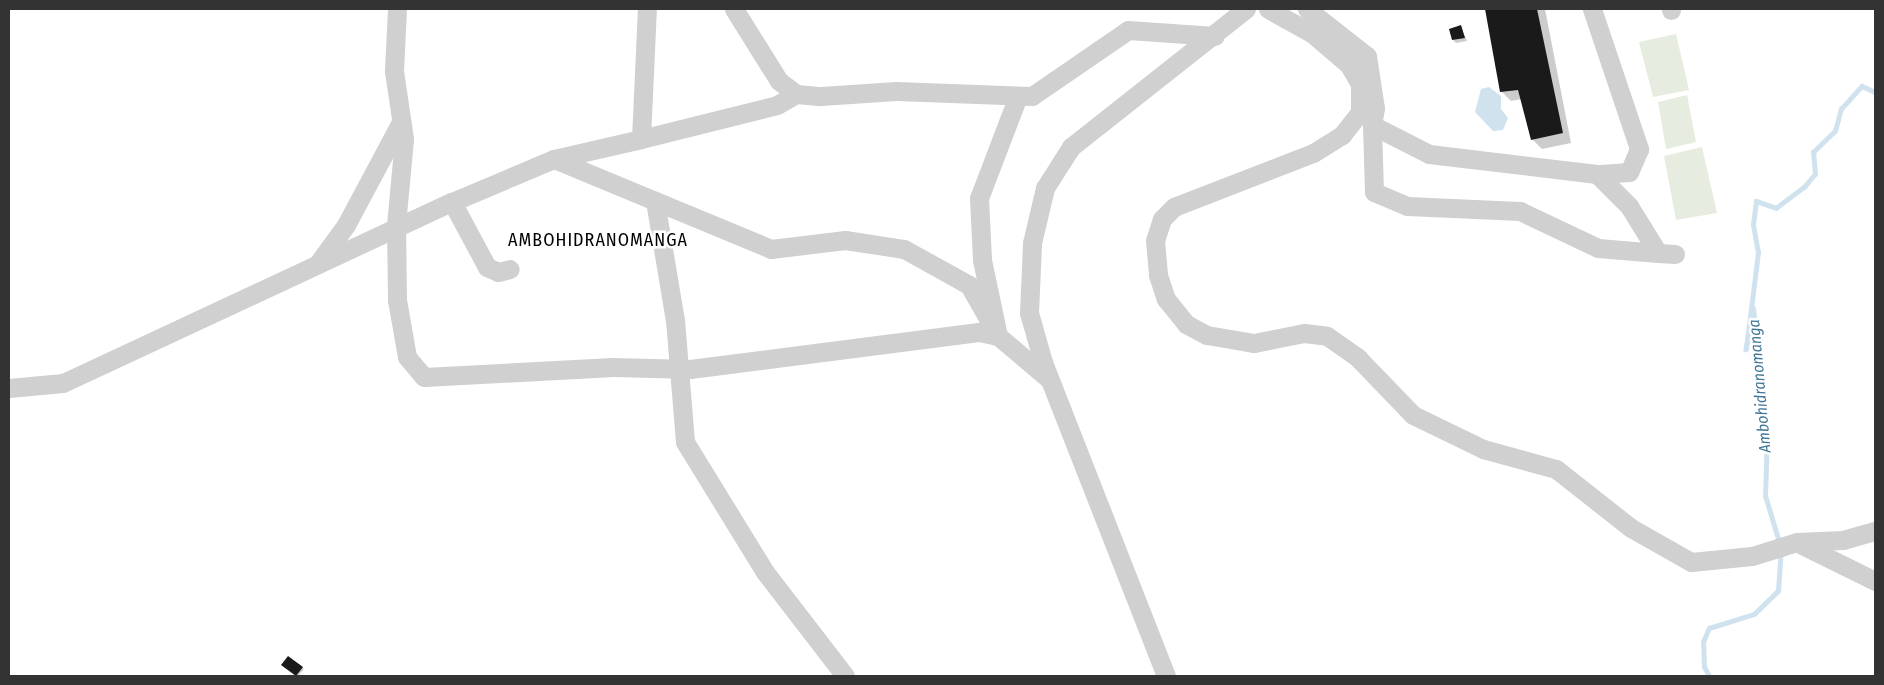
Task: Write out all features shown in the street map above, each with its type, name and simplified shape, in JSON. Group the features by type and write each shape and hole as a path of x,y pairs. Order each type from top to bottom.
{"street":[{"path":"397,9 394,71 401,122 403,188 396,226 397,300 407,357 424,377 613,367 678,369 979,332 998,336"},
{"path":"641,139 647,9"},
{"path":"734,9 779,81 796,94"},
{"path":"1166,676 1052,382 1029,313 1028,277 1034,234 1052,172 1080,138 1215,36 1246,9"},
{"path":"1268,9 1313,34 1349,65 1360,84 1360,112 1347,130 1313,153 1174,207 1162,219 1155,240 1158,267 1174,313 1208,334 1254,343 1304,333 1327,336 1346,348 1413,414 1483,449 1556,469 1673,556 1706,563 1752,556 1797,542 1843,540 1875,531"},
{"path":"1308,9 1367,56 1375,108 1372,125 1374,192 1407,206 1520,211 1598,248 1666,254 1629,206 1597,174"},
{"path":"1372,125 1429,154 1597,174 1630,172 1639,150 1592,9"},
{"path":"9,388 63,383 317,265 396,226 554,159 778,105 796,94 1032,96 1128,30 1215,36"},
{"path":"998,336 982,260 979,198 1018,96"},
{"path":"317,265 346,225 401,122"},
{"path":"554,159 771,249 846,240 904,249 969,285 998,336 1052,382"},
{"path":"655,201 675,320 685,442 765,572 845,676"},
{"path":"452,202 487,267 498,272 510,269"},
{"path":"1797,542 1875,581"}],"shaded area":[{"path":"1676,34 1689,90 1653,97 1639,42"},
{"path":"1687,95 1696,142 1666,149 1658,102"},
{"path":"1702,147 1717,213 1676,220 1664,156"}],"water":[{"path":"1489,87 1501,96 1501,109 1508,118 1503,130 1493,131 1475,112 1481,89"}],"building":[{"path":"1485,9 1537,9 1563,133 1531,140 1518,90 1500,92"},
{"path":"1461,25 1465,38 1452,40 1449,29"},
{"path":"288,656 303,667 296,676 281,665"}],"waterway":[{"name":"Ambohidranomanga","path":"1779,542 1765,496 1767,437 1753,309 1746,349 1758,253 1753,225 1756,201 1776,208 1804,187 1815,174 1813,152 1835,131 1841,109 1862,86 1875,92"},
{"name":"Ambohidranomanga","path":"1709,676 1704,667 1703,642 1709,628 1754,614 1778,591 1781,552"}],"district":[{"name":"AMBOHIDRANOMANGA","path":"598,240"}]}
